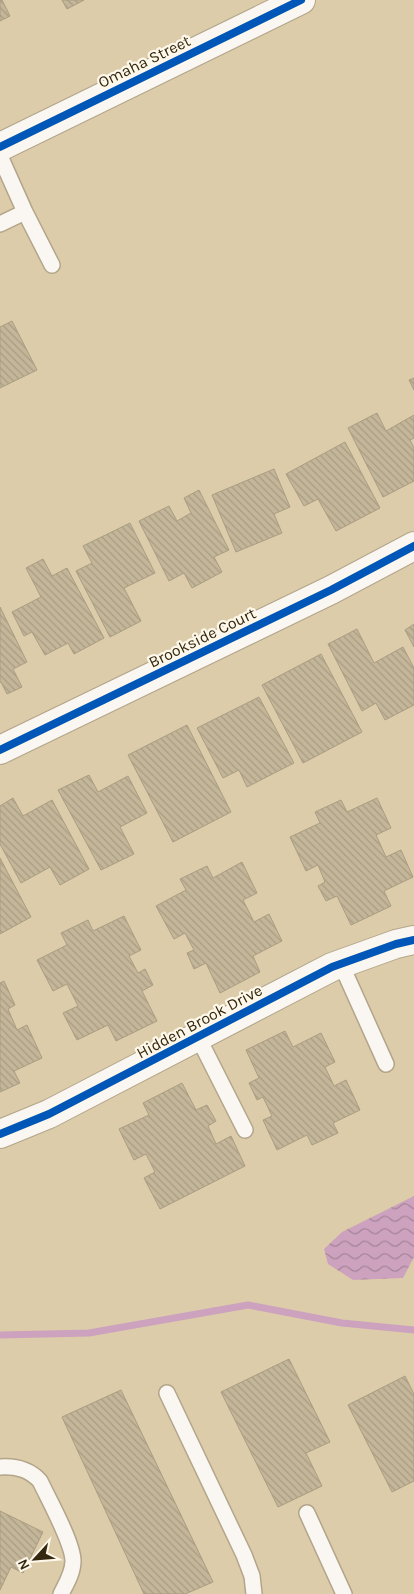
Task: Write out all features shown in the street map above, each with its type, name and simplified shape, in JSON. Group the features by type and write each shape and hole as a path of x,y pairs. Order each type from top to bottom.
{"street":[{"name":"Omaha Street","path":"0,147 301,0"},
{"name":"Brookside Court","path":"0,750 331,590 414,546"},
{"name":"Hidden Brook Drive","path":"0,1134 49,1114 341,964 396,944 414,940"}],"lane":[{"path":"0,156 25,212 52,264"},
{"path":"0,224 25,212"},
{"path":"341,964 386,1064"},
{"path":"198,1037 245,1130"},
{"path":"167,1394 244,1555 252,1576 254,1594"},
{"path":"0,1466 23,1468 34,1474 40,1481 71,1548 72,1572 61,1594"},
{"path":"307,1513 344,1594"}],"water":[{"path":"414,1196 414,1257 403,1278 353,1280 328,1264 324,1249 342,1232"}],"building":[{"path":"0,0 2,0 10,16 0,21"},
{"path":"62,0 84,0 67,9"},
{"path":"12,321 37,370 0,388 0,327"},
{"path":"414,378 414,390 409,380"},
{"path":"377,413 386,431 414,415 414,438 410,440 414,448 414,481 383,497 348,428"},
{"path":"345,442 380,508 336,531 318,499 304,506 286,474"},
{"path":"274,469 290,507 274,514 282,533 236,552 212,495"},
{"path":"199,490 229,550 214,557 222,572 192,588 184,573 169,581 139,521 169,506 177,521 191,513 184,498"},
{"path":"130,523 155,573 124,588 141,621 110,637 76,571 92,563 83,546"},
{"path":"43,559 52,576 67,568 104,638 74,654 68,643 45,655 32,632 24,636 12,612 41,597 26,568"},
{"path":"0,607 27,662 13,669 22,687 7,694 0,683"},
{"path":"414,624 414,647 405,630"},
{"path":"357,629 374,663 403,647 414,668 414,705 385,720 376,703 362,711 328,644"},
{"path":"321,654 362,732 303,763 262,685"},
{"path":"259,697 294,763 247,787 239,770 223,778 197,728"},
{"path":"187,725 231,812 173,842 128,755"},
{"path":"89,775 98,792 128,776 147,813 120,827 134,854 101,870 58,790"},
{"path":"13,798 23,816 52,800 89,869 60,885 50,867 21,883 0,844 0,806"},
{"path":"377,798 391,828 376,835 386,857 401,850 413,877 384,891 391,906 351,925 337,896 326,901 318,886 325,882 318,865 306,871 290,837 320,823 315,812 341,800 347,812"},
{"path":"0,858 31,917 0,934"},
{"path":"242,862 257,893 243,900 254,922 269,914 282,941 253,956 260,972 220,993 206,963 194,969 187,953 194,950 185,933 174,939 156,906 186,890 180,879 207,866 213,878"},
{"path":"124,916 141,950 129,956 138,973 145,969 153,985 142,991 157,1021 116,1041 108,1025 77,1040 63,1013 78,1006 67,984 53,991 37,960 67,945 61,933 88,920 93,931"},
{"path":"4,981 15,1005 8,1009 17,1030 27,1025 42,1058 14,1071 20,1083 0,1092 0,983"},
{"path":"285,1031 293,1047 321,1033 335,1062 325,1067 334,1086 346,1080 360,1110 333,1123 338,1133 312,1145 307,1135 277,1150 263,1120 272,1116 263,1097 257,1100 249,1083 259,1078 246,1050"},
{"path":"182,1083 196,1110 207,1105 216,1121 208,1126 216,1144 231,1136 245,1166 160,1209 144,1178 155,1172 146,1154 134,1160 119,1129 149,1115 143,1103"},
{"path":"289,1359 330,1442 306,1453 322,1486 278,1507 221,1392"},
{"path":"405,1376 414,1394 414,1481 392,1492 348,1405"},
{"path":"121,1390 213,1582 185,1594 144,1594 62,1417"},
{"path":"0,1511 43,1532 23,1573 11,1567 0,1590"}],"waterway":[{"path":"0,1335 89,1333 248,1305 342,1323 414,1330"}],"cycle path":[{"path":"0,147 301,0"},
{"path":"0,750 331,590 414,546"},
{"path":"0,1134 49,1114 332,967 396,944 414,940"}]}
